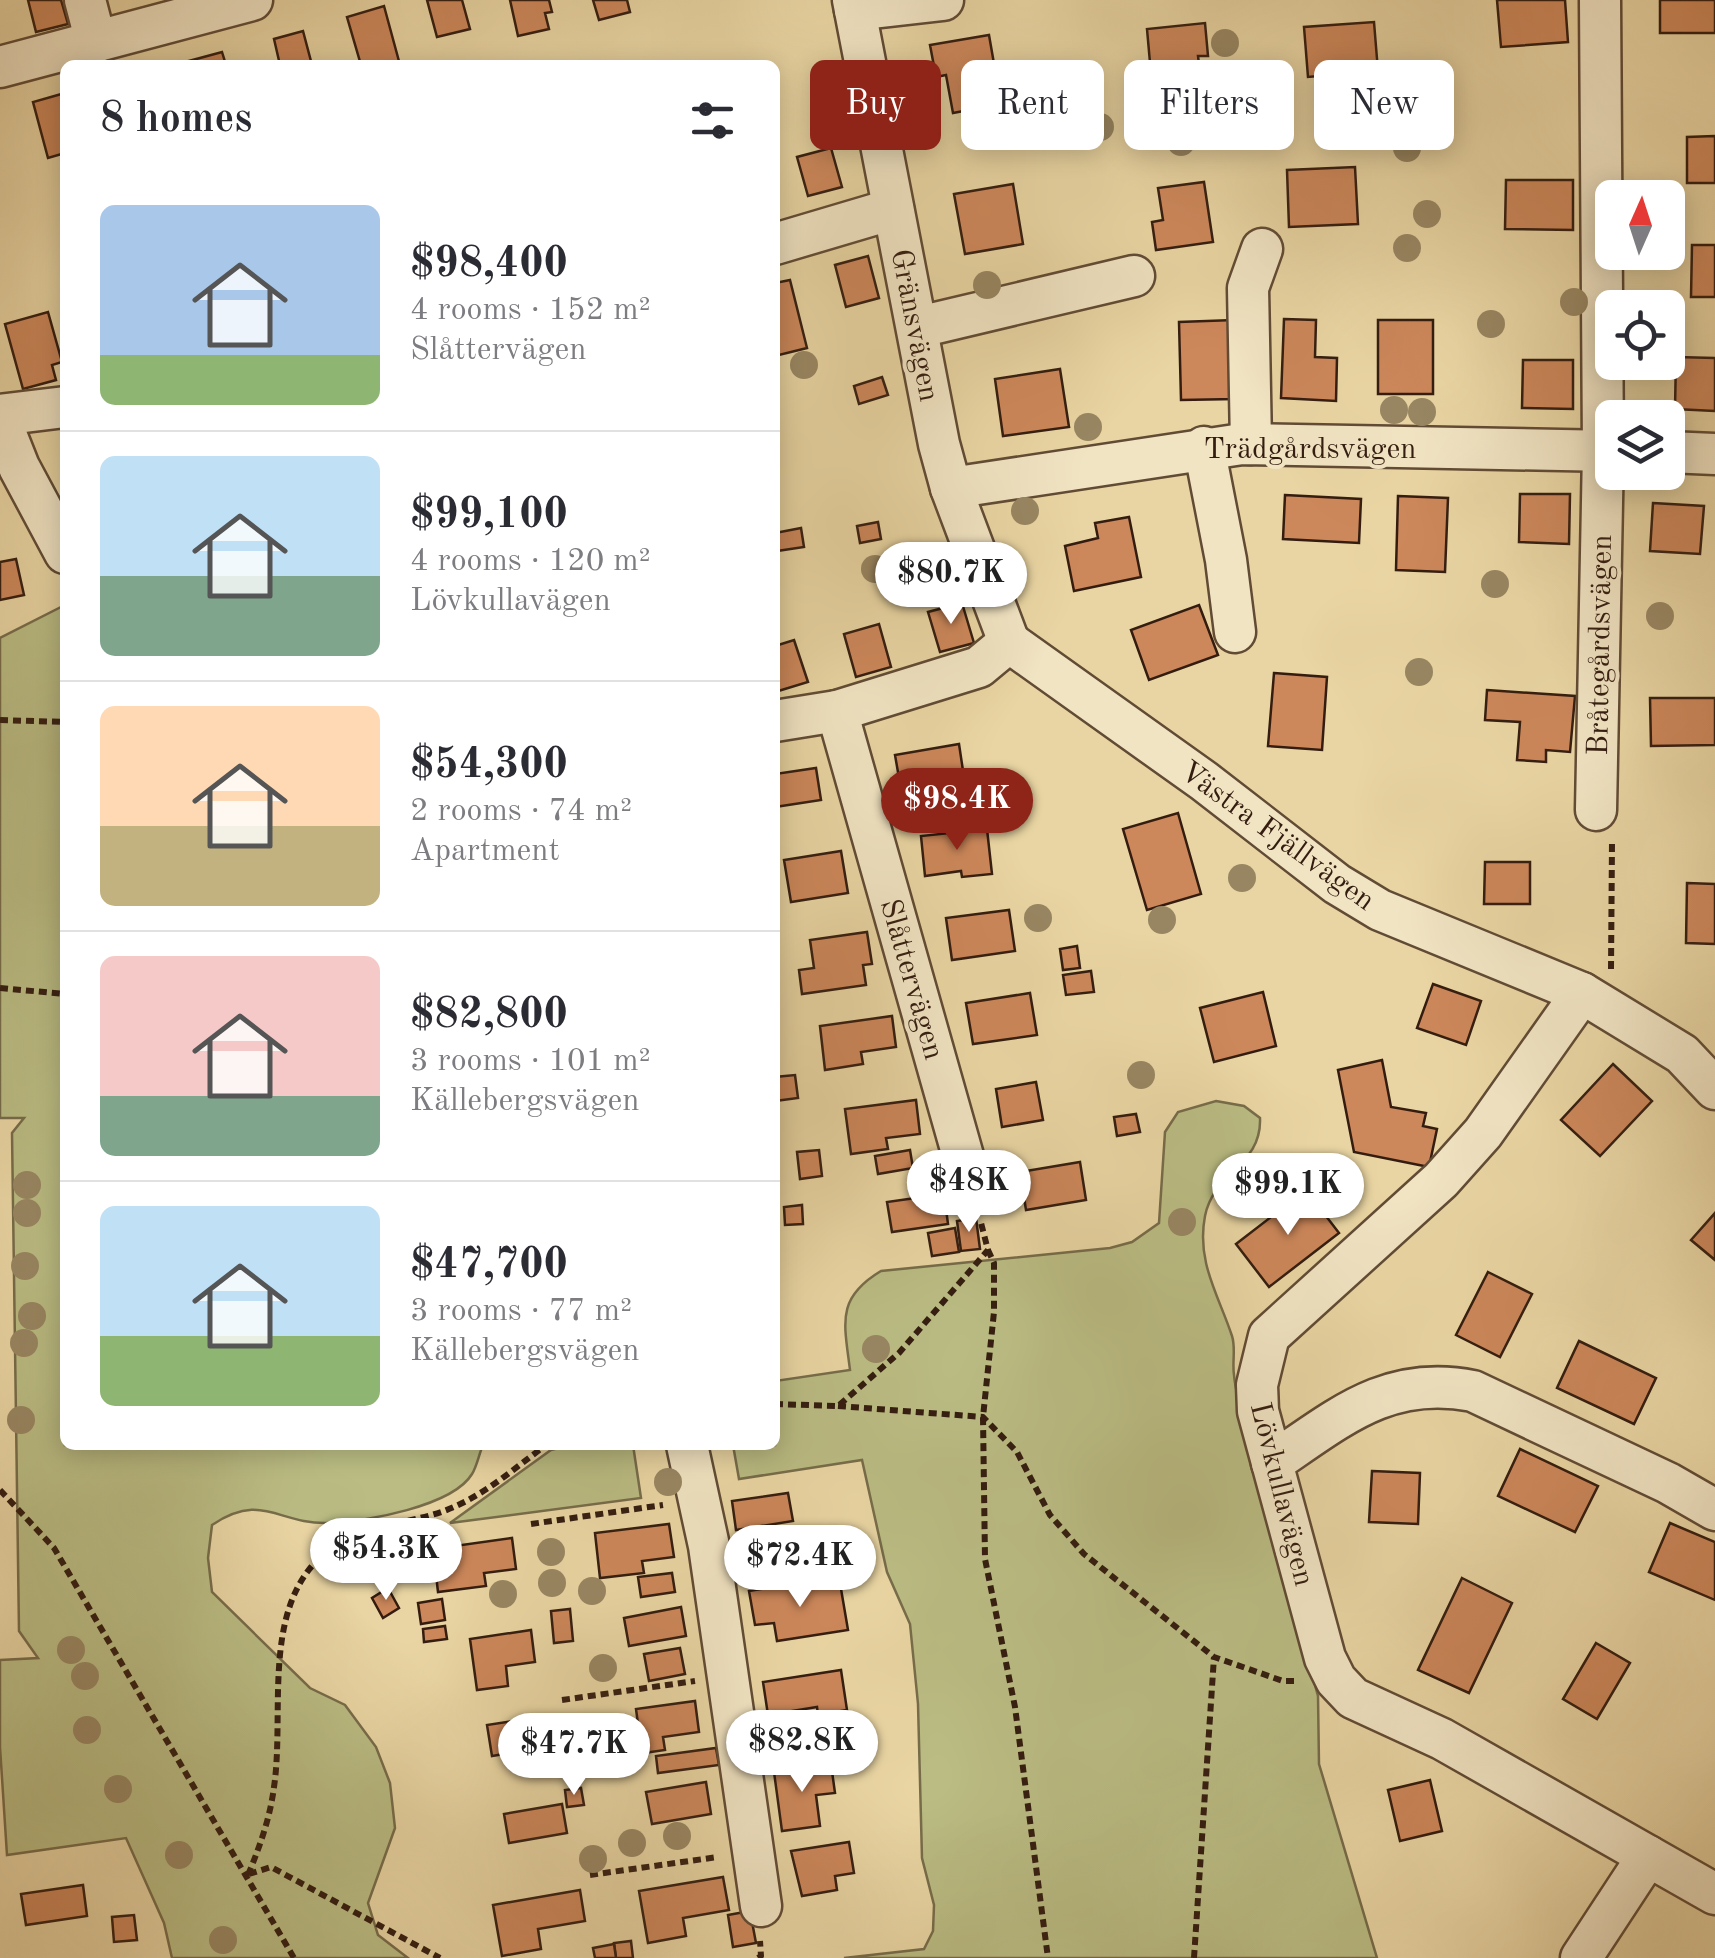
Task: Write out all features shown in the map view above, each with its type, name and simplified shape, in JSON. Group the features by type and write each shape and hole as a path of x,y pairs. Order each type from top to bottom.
{"street":[{"path":"86,0 96,42"},
{"path":"0,67 252,0"},
{"path":"854,5 943,0"},
{"name":"Bråtegårdsvägen","path":"1600,0 1607,400"},
{"name":"Gränsvägen","path":"854,5 939,444 951,488 1010,642"},
{"path":"780,243 893,209"},
{"path":"1252,444 1248,288 1262,249"},
{"path":"919,327 1134,276"},
{"path":"60,407 0,417 20,468 60,544"},
{"name":"Trädgårdsvägen","path":"951,488 1204,447 1252,444 1595,451"},
{"path":"1204,447 1223,542 1235,632"},
{"path":"1685,453 1715,454"},
{"name":"Bråtegårdsvägen","path":"1596,810 1607,490"},
{"path":"780,720 837,712 979,667 1010,642"},
{"name":"Västra Fjällvägen","path":"1010,642 1380,910 1596,1000 1682,1054 1715,1089"},
{"name":"Slåttervägen","path":"837,712 972,1188"},
{"name":"Lövkullavägen","path":"1336,1680 1325,1658 1258,1411 1257,1384 1269,1336 1441,1180 1596,1000"},
{"path":"1272,1463 1358,1405 1419,1386 1441,1384 1473,1391 1715,1510"},
{"path":"688,1450 728,1676 761,1906"},
{"path":"1336,1680 1352,1698 1442,1739 1715,1894"},
{"path":"1581,1958 1648,1856"}],"path":[{"path":"0,720 60,722"},
{"path":"1596,810 1606,819 1613,845 1596,1000"},
{"path":"0,988 60,994"},
{"path":"972,1188 994,1263 994,1312 983,1417 985,1559 1015,1707 1048,1958"},
{"path":"838,1406 899,1353 988,1250"},
{"path":"780,1404 983,1417 1018,1452 1050,1515 1084,1554 1214,1656 1282,1681 1336,1680"},
{"path":"248,1875 267,1824 275,1785 282,1630 306,1576 317,1560 343,1540 474,1498 537,1450"},
{"path":"0,1490 54,1548 294,1958"},
{"path":"530,1524 698,1500"},
{"path":"1194,1958 1214,1656"},
{"path":"562,1700 728,1676"},
{"path":"590,1875 754,1852"},
{"path":"248,1875 271,1867 440,1958"}],"green space":[{"path":"60,608 60,1450 481,1450 474,1471 462,1485 407,1510 329,1523 245,1511 212,1525 208,1558 212,1592 310,1688 345,1705 376,1747 390,1783 395,1828 368,1903 378,1935 408,1958 172,1958 164,1923 126,1838 7,1855 0,1747 0,1660 38,1658 19,1631 12,1133 24,1118 0,1118 0,638"},
{"path":"1216,1101 1244,1106 1260,1118 1254,1147 1210,1201 1203,1233 1206,1264 1232,1336 1241,1413 1318,1696 1319,1764 1377,1958 844,1958 924,1949 933,1931 934,1905 922,1858 918,1704 910,1624 887,1572 862,1460 739,1479 734,1450 780,1450 780,1380 850,1370 846,1313 856,1291 881,1271 1110,1248 1132,1242 1159,1223 1165,1132 1178,1112"},
{"path":"551,1450 634,1450 641,1498 450,1523"}],"building":[{"path":"28,0 61,0 68,24 36,32"},
{"path":"427,0 462,0 470,29 437,37"},
{"path":"510,0 549,0 552,12 545,13 549,29 518,36"},
{"path":"593,0 627,0 630,12 599,20"},
{"path":"1497,0 1565,0 1568,42 1501,47"},
{"path":"1660,0 1715,0 1715,33 1660,33"},
{"path":"384,6 399,60 360,60 347,17"},
{"path":"1374,22 1377,60 1314,60 1314,76 1308,77 1304,27"},
{"path":"1205,23 1208,56 1198,56 1198,60 1150,60 1147,29"},
{"path":"303,31 311,60 279,60 274,39"},
{"path":"989,35 993,60 961,60 961,112 953,113 946,75 941,76 941,60 933,60 930,45"},
{"path":"222,52 224,60 193,60"},
{"path":"60,94 60,154 48,158 33,102"},
{"path":"1715,136 1715,183 1687,183 1687,137"},
{"path":"832,150 842,187 808,196 797,157"},
{"path":"1355,167 1358,224 1289,227 1287,170"},
{"path":"1506,180 1573,180 1573,230 1505,229"},
{"path":"1204,182 1213,242 1156,250 1152,222 1163,220 1158,188"},
{"path":"1013,184 1023,244 965,254 954,194"},
{"path":"1692,245 1715,245 1715,297 1691,297"},
{"path":"868,256 879,298 846,307 835,265"},
{"path":"790,280 807,348 780,355 780,282"},
{"path":"48,312 60,355 60,363 52,365 56,380 23,389 5,324"},
{"path":"1284,319 1316,320 1315,357 1337,358 1336,401 1281,398"},
{"path":"1234,320 1235,399 1181,400 1179,322"},
{"path":"1378,320 1433,320 1433,394 1378,394"},
{"path":"1685,357 1715,358 1715,411 1685,410 1685,400 1675,400 1676,380 1685,380"},
{"path":"1523,360 1573,360 1573,409 1522,408"},
{"path":"1060,369 1069,427 1003,436 995,379"},
{"path":"882,377 888,395 859,404 854,386"},
{"path":"1520,494 1570,494 1569,544 1519,542"},
{"path":"1285,495 1361,499 1359,543 1283,539"},
{"path":"1398,496 1448,498 1445,572 1396,570"},
{"path":"1653,503 1704,506 1700,554 1650,551"},
{"path":"1129,517 1141,577 1074,591 1065,546 1098,538 1095,523"},
{"path":"878,522 881,539 860,543 857,526"},
{"path":"801,528 804,547 780,551 780,532"},
{"path":"16,559 24,595 0,600 0,562"},
{"path":"962,603 974,643 940,652 928,612"},
{"path":"1199,605 1218,655 1149,680 1131,630"},
{"path":"879,624 891,667 856,677 844,634"},
{"path":"794,640 808,682 780,690 780,644"},
{"path":"1274,673 1327,677 1322,750 1268,746"},
{"path":"1487,690 1575,696 1570,752 1546,750 1546,762 1517,760 1520,722 1485,720"},
{"path":"1650,698 1715,698 1715,745 1651,746"},
{"path":"959,744 965,784 902,795 895,755"},
{"path":"816,768 821,800 780,806 780,773"},
{"path":"1178,813 1201,894 1147,910 1123,829"},
{"path":"987,829 992,874 962,877 961,871 925,876 921,836"},
{"path":"841,851 848,893 791,902 784,860"},
{"path":"1485,862 1530,862 1530,904 1484,904"},
{"path":"1687,883 1715,884 1715,944 1686,943"},
{"path":"1009,910 1015,951 952,960 946,918"},
{"path":"867,932 872,964 863,965 866,985 802,994 799,970 814,968 810,940"},
{"path":"1077,946 1080,968 1063,970 1060,949"},
{"path":"1091,971 1094,992 1066,995 1063,975"},
{"path":"1433,984 1481,1001 1466,1045 1417,1028"},
{"path":"1263,992 1276,1046 1214,1062 1200,1008"},
{"path":"1030,993 1037,1035 973,1044 966,1003"},
{"path":"892,1016 896,1047 861,1052 863,1064 825,1070 820,1026"},
{"path":"1382,1060 1391,1107 1426,1113 1423,1126 1437,1129 1429,1167 1354,1152 1338,1070"},
{"path":"1613,1064 1652,1101 1600,1156 1561,1120"},
{"path":"795,1075 798,1098 780,1100 780,1076"},
{"path":"1036,1082 1043,1120 1002,1127 996,1089"},
{"path":"916,1100 920,1134 886,1138 888,1149 851,1154 845,1109"},
{"path":"1136,1114 1140,1132 1117,1136 1114,1117"},
{"path":"819,1150 822,1176 800,1179 797,1152"},
{"path":"910,1150 913,1168 878,1174 875,1156"},
{"path":"1080,1162 1086,1200 1026,1210 1020,1172"},
{"path":"1306,1190 1339,1233 1269,1287 1236,1244"},
{"path":"944,1194 948,1224 892,1232 887,1202"},
{"path":"802,1205 803,1224 785,1225 784,1207"},
{"path":"1715,1213 1715,1260 1691,1240"},
{"path":"976,1218 980,1249 961,1251 957,1221"},
{"path":"955,1228 959,1252 932,1256 928,1233"},
{"path":"1488,1272 1532,1294 1500,1357 1456,1335"},
{"path":"1579,1341 1656,1378 1634,1424 1557,1388"},
{"path":"1520,1449 1598,1486 1575,1532 1498,1496"},
{"path":"1372,1471 1420,1473 1418,1524 1369,1522"},
{"path":"788,1493 793,1521 736,1530 732,1501"},
{"path":"1670,1523 1715,1542 1715,1600 1649,1572"},
{"path":"669,1524 674,1557 642,1561 644,1573 600,1578 595,1533"},
{"path":"512,1538 516,1569 484,1573 486,1586 438,1592 433,1549"},
{"path":"672,1573 675,1592 641,1597 638,1577"},
{"path":"1462,1578 1512,1603 1469,1693 1418,1670"},
{"path":"805,1582 806,1589 840,1583 848,1630 777,1641 774,1623 755,1625 749,1591"},
{"path":"388,1588 399,1608 383,1618 372,1598"},
{"path":"442,1599 445,1620 421,1624 418,1603"},
{"path":"681,1607 686,1636 629,1646 624,1618"},
{"path":"570,1609 573,1641 554,1643 551,1611"},
{"path":"445,1626 447,1639 424,1642 423,1629"},
{"path":"531,1630 535,1662 506,1666 508,1686 477,1690 470,1639"},
{"path":"1596,1643 1630,1663 1597,1719 1563,1699"},
{"path":"680,1648 685,1674 649,1681 644,1654"},
{"path":"841,1670 847,1710 818,1715 817,1707 768,1715 763,1682"},
{"path":"695,1701 699,1732 663,1737 665,1750 609,1758 605,1729 638,1724 636,1709"},
{"path":"546,1716 551,1746 492,1756 487,1725"},
{"path":"716,1748 719,1765 658,1773 656,1756"},
{"path":"831,1764 835,1793 816,1795 820,1826 782,1831 774,1772"},
{"path":"1430,1780 1442,1831 1400,1841 1388,1790"},
{"path":"706,1782 711,1814 652,1824 646,1792"},
{"path":"581,1788 584,1805 567,1807 565,1790"},
{"path":"562,1804 567,1833 509,1843 504,1814"},
{"path":"849,1842 854,1873 835,1876 837,1890 802,1896 791,1851"},
{"path":"723,1877 729,1910 683,1918 686,1936 648,1943 639,1891"},
{"path":"83,1885 87,1916 26,1925 21,1894"},
{"path":"580,1890 585,1921 538,1929 541,1949 502,1956 493,1905"},
{"path":"750,1911 756,1943 733,1947 728,1915"},
{"path":"134,1915 137,1940 114,1942 112,1917"},
{"path":"631,1941 633,1958 616,1958 614,1943"},
{"path":"614,1944 616,1958 595,1958 593,1948"}]}
